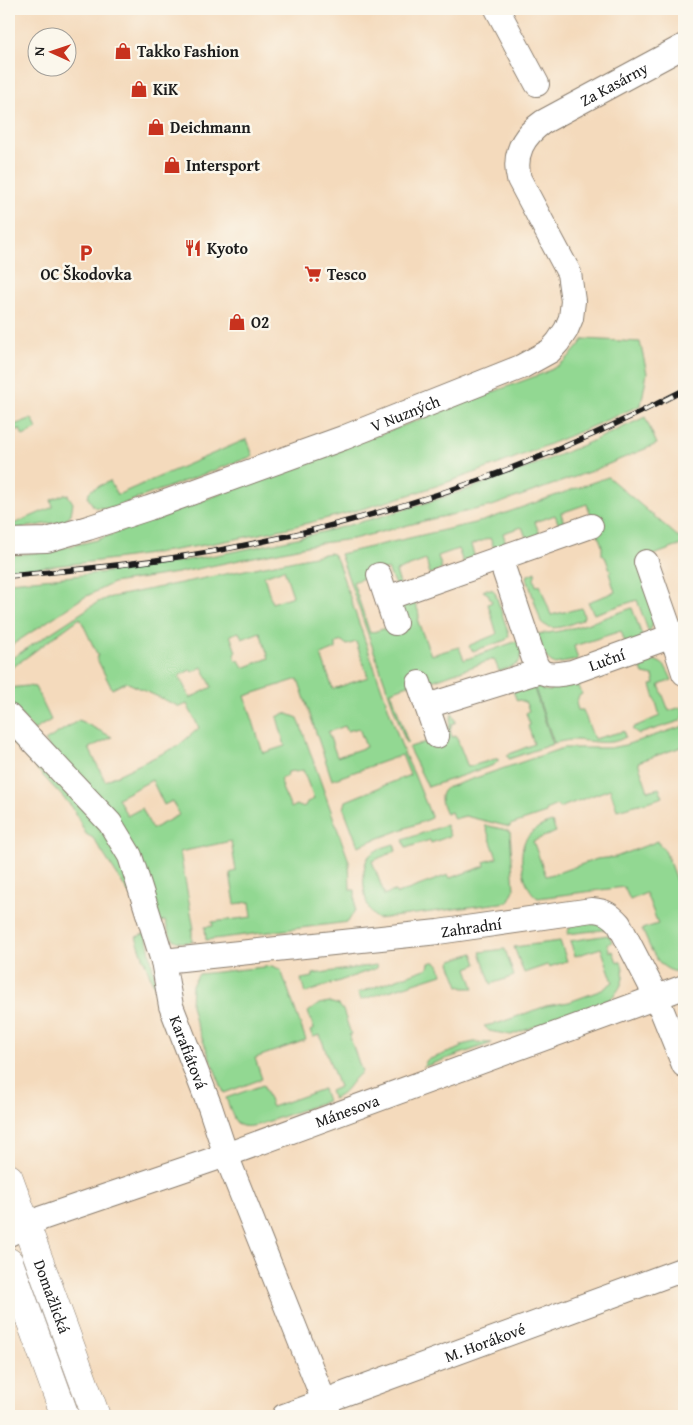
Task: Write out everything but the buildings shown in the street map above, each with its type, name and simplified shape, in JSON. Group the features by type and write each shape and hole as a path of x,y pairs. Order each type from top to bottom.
{"main road":[{"name":"Domažlická","path":"9,1178 18,1230 96,1416"},
{"name":"Domažlická","path":"9,1262 65,1416"}],"street":[{"path":"497,9 537,84"},
{"name":"Za Kasárny","path":"543,122 684,46"},
{"name":"V Nuzných","path":"9,541 46,540 149,508 361,430 521,367 550,351 566,330 570,318 573,301 572,284 569,273 519,179 517,167 519,152 524,141 543,122"},
{"path":"387,598 591,526"},
{"path":"500,558 536,665 540,671"},
{"path":"646,562 684,673"},
{"path":"379,575 395,622"},
{"name":"Luční","path":"427,706 540,671 555,675 572,672 672,636"},
{"path":"419,683 437,736"},
{"name":"Karafiátová","path":"9,716 110,823 130,856 163,961 171,1006 210,1107 226,1155 327,1409"},
{"name":"Zahradní","path":"163,961 438,932 592,910 602,911 610,914 619,924 656,996 684,1064"},
{"name":"Mánesova","path":"18,1230 42,1218 226,1155 684,987"},
{"name":"M. Horákové","path":"284,1416 327,1409 684,1269"}],"green space":[{"path":"584,339 640,342 647,373 641,405 497,465 341,515 232,540 176,550 65,565 9,570 9,556 53,550 97,540 544,373 567,359"},
{"path":"645,417 657,444 592,471 492,506 353,539 321,543 177,573 113,583 81,599 9,647 9,582 91,574 173,562 335,529 493,480 570,451"},
{"path":"30,419 33,420 37,429 23,436 20,429 9,434 9,427"},
{"path":"247,439 253,456 109,509 94,507 88,498 91,490 110,481 117,495"},
{"path":"608,477 684,540 684,544 637,561 655,619 649,633 637,600 594,614 588,602 615,592 609,573 611,572 605,557 602,555 602,546 587,504 561,513 565,526 560,528 555,515 535,522 540,535 527,540 522,527 503,533 507,547 495,551 490,538 471,545 475,558 463,562 458,549 438,556 442,569 430,574 426,560 396,571 400,584 395,585 388,569 353,582 370,633 386,628 401,608 401,603 413,598 419,613 418,622 431,655 459,647 464,660 520,640 521,654 519,662 512,667 499,671 494,659 432,681 436,694 423,680 391,691 408,743 406,743 340,554 483,521"},
{"path":"65,494 68,495 73,503 71,514 65,521 9,530 9,526 53,507 51,500"},
{"path":"329,553 333,554 337,560 404,753 431,816 430,819 358,846 344,809 346,801 410,775 402,755 332,780 298,679 245,696 263,753 285,746 277,717 285,713 298,718 349,861 350,890 355,890 355,910 348,922 206,940 205,927 213,926 212,922 252,917 250,902 235,904 230,873 236,871 231,841 180,852 194,929 192,929 192,942 176,941 171,936 165,921 160,922 45,741 79,720 112,737 89,748 105,781 178,746 199,728 187,704 180,707 126,682 112,689 80,618 9,670 9,660 107,598","holes":["284,569 293,596 272,603 264,576","239,632 242,639 260,632 269,658 243,668 239,660 236,661 234,654 236,652 230,635","342,641 347,645 356,642 368,677 333,689 321,655 336,649 336,643","202,667 212,687 190,698 179,676 190,670 192,672","345,726 347,731 359,728 366,747 337,757 328,732","303,770 314,799 307,802 305,806 297,805 291,808 280,779 287,776 288,772","152,780 164,805 172,801 179,815 152,829 142,808 127,816 118,798"]},
{"path":"536,572 534,578 536,586 540,585 551,615 582,608 584,617 582,620 556,628 546,626 541,622 527,578 528,575"},
{"path":"487,589 495,592 509,635 506,640 473,651 469,647 470,645 497,634 488,604 492,602 488,594 483,591"},
{"path":"632,608 643,638 626,645 621,631 574,646 578,660 555,664 542,651 537,634 573,628"},
{"path":"652,660 663,664 672,680 659,685 669,711 681,707 684,716 680,721 639,734 632,729 660,716 651,685 655,684 653,676 643,674 639,664"},
{"path":"578,684 582,694 576,703 578,710 583,710 594,739 624,731 625,737 613,742 573,740 554,743 534,686 542,686 542,690 551,691 552,686"},
{"path":"533,686 553,744 509,759 507,755 534,744 528,726 530,725 526,713 529,711 526,703 520,700 517,701 513,691"},
{"path":"35,687 51,720 34,730 9,701 9,688"},
{"path":"452,713 456,722 452,724 450,730 452,737 456,736 468,767 495,759 498,759 498,761 494,765 428,787 409,749 410,747 445,736"},
{"path":"684,726 684,746 638,762 648,791 659,788 663,797 657,799 617,810 610,789 559,808 557,805 545,810 546,813 510,825 510,827 465,816 454,819 451,812 446,814 442,803 441,797 446,788 563,748 610,748"},
{"path":"9,728 102,825 117,849 134,898 128,892 93,838 86,834 72,807 9,739"},
{"path":"552,822 556,832 533,841 546,876 597,859 616,857 658,841 666,853 684,902 684,972 675,972 668,969 662,965 652,952 642,929 658,924 646,893 630,900 624,887 538,898 533,893 523,871 523,845 535,830"},
{"path":"446,825 450,836 431,843 430,840 406,848 403,840"},
{"path":"485,825 510,831 514,890 508,902 377,919 372,913 366,901 364,888 365,866 369,856 394,844 396,851 372,861 384,893 383,895 395,891 397,894 448,875 450,878 485,866 484,862 497,858"},
{"path":"595,919 611,929 567,934 572,922"},
{"path":"146,933 156,984 153,984 136,937"},
{"path":"608,935 613,942 607,944 610,952 613,951 617,962 621,962 623,968 620,988 609,1000 511,1035 489,1031 484,1026 499,1023 546,1006 569,1002 602,990 613,982 601,948 575,956 570,941"},
{"path":"560,941 567,961 549,967 547,965 524,973 514,947"},
{"path":"505,949 514,976 491,984 480,952"},
{"path":"473,953 477,964 467,968 474,988 464,988 459,986 450,963 452,960"},
{"path":"429,963 438,964 442,974 361,1000 358,993 428,968"},
{"path":"376,965 377,968 305,993 301,979 313,977 313,974"},
{"path":"273,966 281,970 306,1040 255,1058 262,1079 224,1093 194,1018 191,1005 192,985 199,974"},
{"path":"329,1002 339,1005 343,1010 351,1034 349,1035 362,1072 342,1094 333,1099 330,1091 339,1087 320,1035 313,1037 310,1031 314,1029 308,1012 319,1004"},
{"path":"474,1042 492,1043 423,1067 427,1060 461,1048 461,1045"},
{"path":"263,1085 272,1107 323,1089 327,1101 261,1124 252,1126 240,1125 236,1122 226,1098"}],"railway":[{"path":"9,576 112,566 215,551 276,539 336,524 456,488 514,467 629,418 684,390"}],"place":[{"name":"Takko Fashion","path":"123,51"},
{"name":"KiK","path":"139,89"},
{"name":"Deichmann","path":"156,127"},
{"name":"Intersport","path":"172,165"},
{"name":"Kyoto","path":"193,248"},
{"name":"OC Škodovka","path":"86,253"},
{"name":"Tesco","path":"313,274"},
{"name":"O2","path":"237,322"}]}
